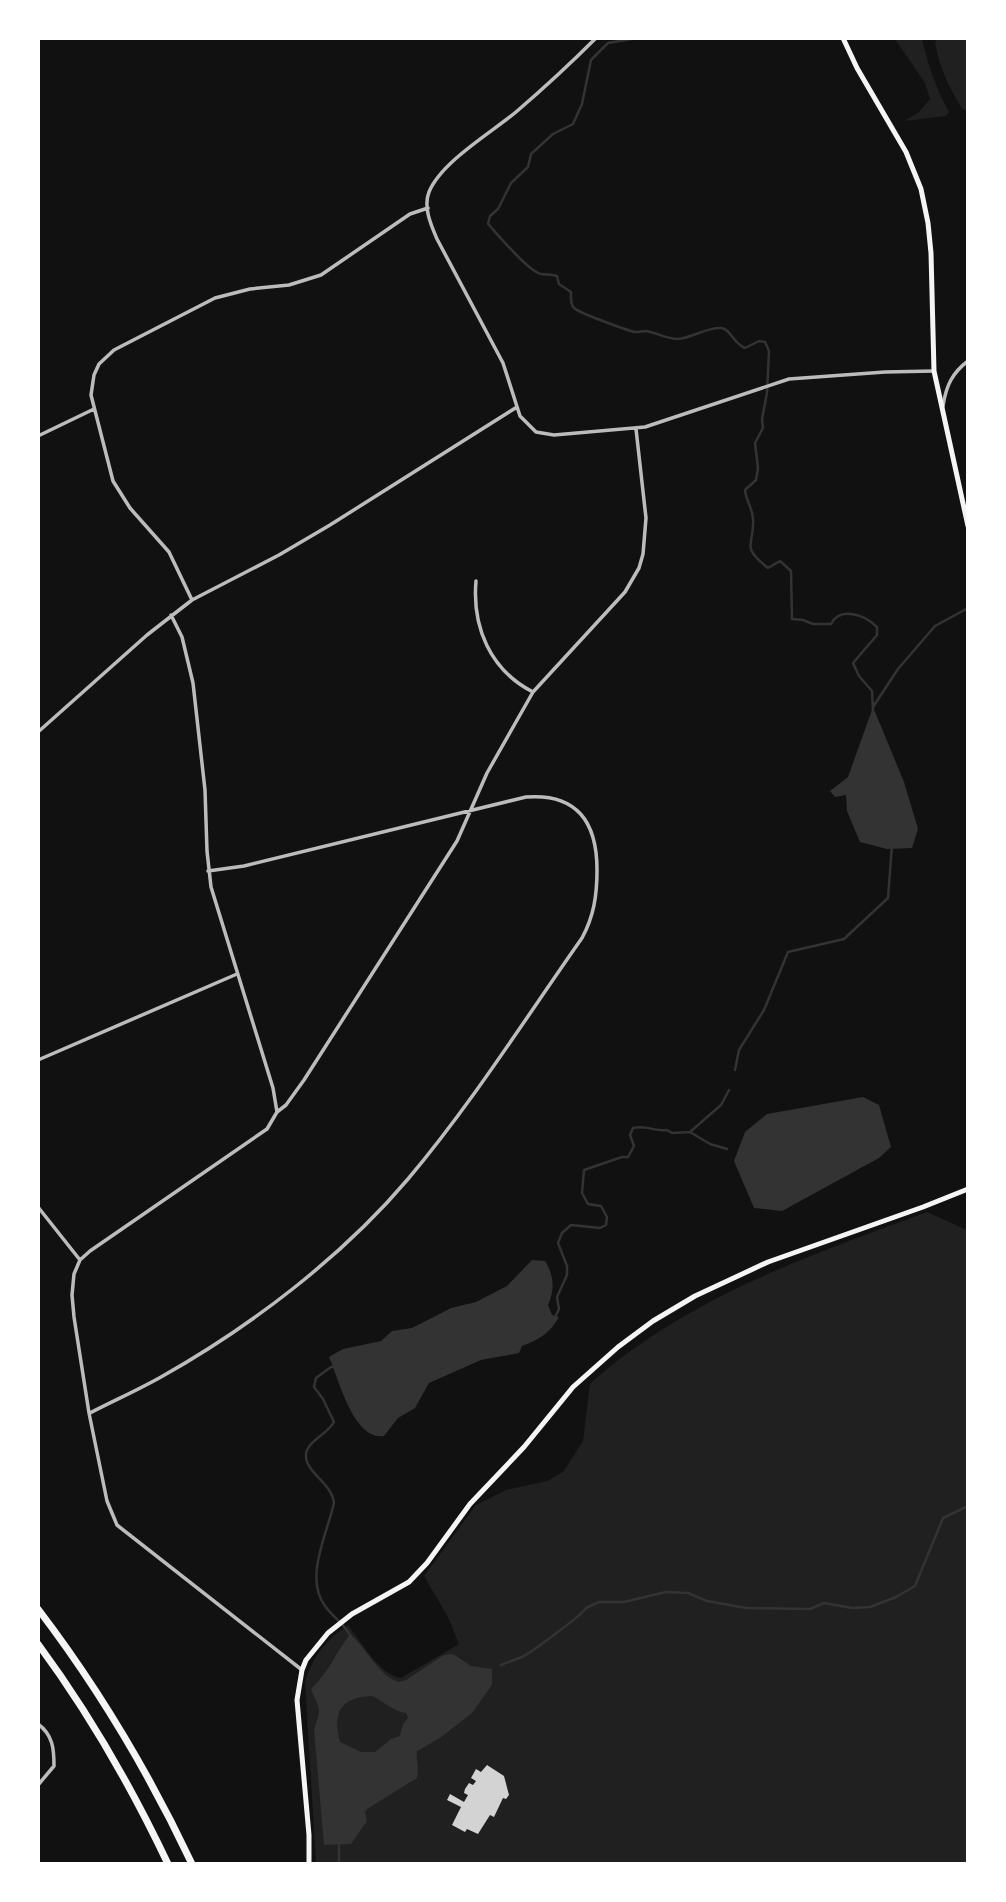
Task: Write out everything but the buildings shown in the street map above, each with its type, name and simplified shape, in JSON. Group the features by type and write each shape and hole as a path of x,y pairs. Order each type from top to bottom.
{"highway":[{"path":"38,1609 78,1662 121,1728 142,1763 192,1864"},
{"path":"38,1644 82,1707 123,1774 168,1864"}],"main road":[{"path":"843,38 906,152 920,188 931,253 934,371 968,526"},
{"path":"309,1864 309,1835 297,1700 302,1670 311,1653 339,1623 409,1582 427,1563 470,1504 524,1447 557,1405 595,1367 653,1321 695,1296 768,1262 923,1208 968,1189"}],"street":[{"path":"596,38 549,83 451,164 429,192 428,208 437,239 503,363 517,407 530,429 543,435 636,429 668,421 789,379 823,375 934,371"},
{"path":"192,600 169,552 130,508 117,488 91,395 99,364 114,350 215,298 250,289 289,285 321,275 410,214 428,208"},
{"path":"943,405 946,387 954,374 968,361"},
{"path":"38,732 192,600 330,525 517,407"},
{"path":"38,436 94,409"},
{"path":"302,1670 117,1525 107,1501 89,1413 72,1295 74,1274 80,1260 90,1251 267,1129 276,1112 286,1105 304,1080 457,841 487,773 533,692 625,592 639,568 646,518 636,429"},
{"path":"476,581 477,618 487,649 511,679 533,692"},
{"path":"172,615 182,636 193,683 205,790 208,871 219,918 273,1087 276,1112"},
{"path":"89,1413 161,1377 264,1311 339,1249 407,1179 448,1128 582,938 594,912 597,888 597,859 592,830 580,812 561,801 539,796 244,866 208,871"},
{"path":"38,1060 237,974"},
{"path":"38,1208 80,1260"},
{"path":"38,1724 47,1731 54,1747 54,1766 38,1785"}],"shaded area":[{"path":"895,39 922,39 933,76 949,112 946,116 904,121 918,113 930,99 925,83"},
{"path":"937,39 967,39 967,109 963,110 945,77 935,42"},
{"path":"873,707 904,782 918,829 912,848 887,849 860,842 847,811 846,795 835,797 830,791 848,777"},
{"path":"863,1097 879,1105 891,1147 879,1158 782,1211 754,1208 734,1161 745,1132 767,1114"},
{"path":"927,1212 967,1230 967,1863 316,1863 305,1683 316,1657 332,1637 348,1625 379,1665 393,1676 401,1678 459,1644 448,1617 424,1576 476,1505 506,1490 547,1481 563,1472 583,1441 590,1384 666,1327 707,1303 794,1263"},
{"path":"532,1260 545,1261 552,1277 553,1288 548,1305 552,1315 559,1317 548,1332 522,1346 519,1353 481,1360 429,1383 415,1408 398,1418 384,1436 373,1435 364,1429 349,1407 329,1357 343,1349 381,1341 392,1331 412,1328 451,1308 476,1302 507,1286"},
{"path":"350,1634 383,1672 398,1682 406,1680 444,1655 453,1654 471,1666 492,1669 492,1685 472,1713 440,1738 417,1751 417,1778 367,1809 367,1821 351,1844 324,1845 314,1729 319,1709 311,1689","holes":["372,1696 406,1713 408,1718 403,1724 400,1736 391,1739 375,1752 361,1752 340,1742 338,1715 341,1708 353,1699"]}],"waterway":[{"path":"637,38 608,43 591,60 582,104 573,124 553,134 531,154 528,167 511,183 498,209 490,216 488,224 513,252 535,271 557,276 559,284 571,292 573,306 585,314 631,331 646,331 674,339 721,328 745,348 759,341 765,342 769,351 767,393 763,428 755,443 758,468 756,480 745,490 753,518 751,549 768,568 780,561 791,571 792,619 813,624 831,624 840,615 853,614 877,627 877,635 853,663 859,676 872,691 873,711"},
{"path":"873,707 898,669 935,626 968,608"},
{"path":"735,1070 739,1050 764,1010 788,952 844,939 888,898 892,845"},
{"path":"690,1132 721,1105 729,1090"},
{"path":"555,1317 559,1309 557,1297 567,1275 567,1266 558,1243 562,1233 571,1225 600,1228 606,1225 607,1217 601,1206 588,1204 582,1193 584,1170 628,1157 634,1146 630,1135 633,1128 667,1130 672,1133 690,1132 710,1144 727,1149"},
{"path":"335,1367 316,1378 314,1387 334,1422 309,1446 306,1456 310,1468 329,1490 334,1503 319,1556 319,1595 350,1635"},
{"path":"501,1665 527,1654 586,1608 599,1602 624,1602 666,1592 688,1593 707,1601 746,1608 810,1609 824,1603 852,1608 870,1607 915,1586 943,1518 968,1506"},
{"path":"339,1845 339,1864"}]}
